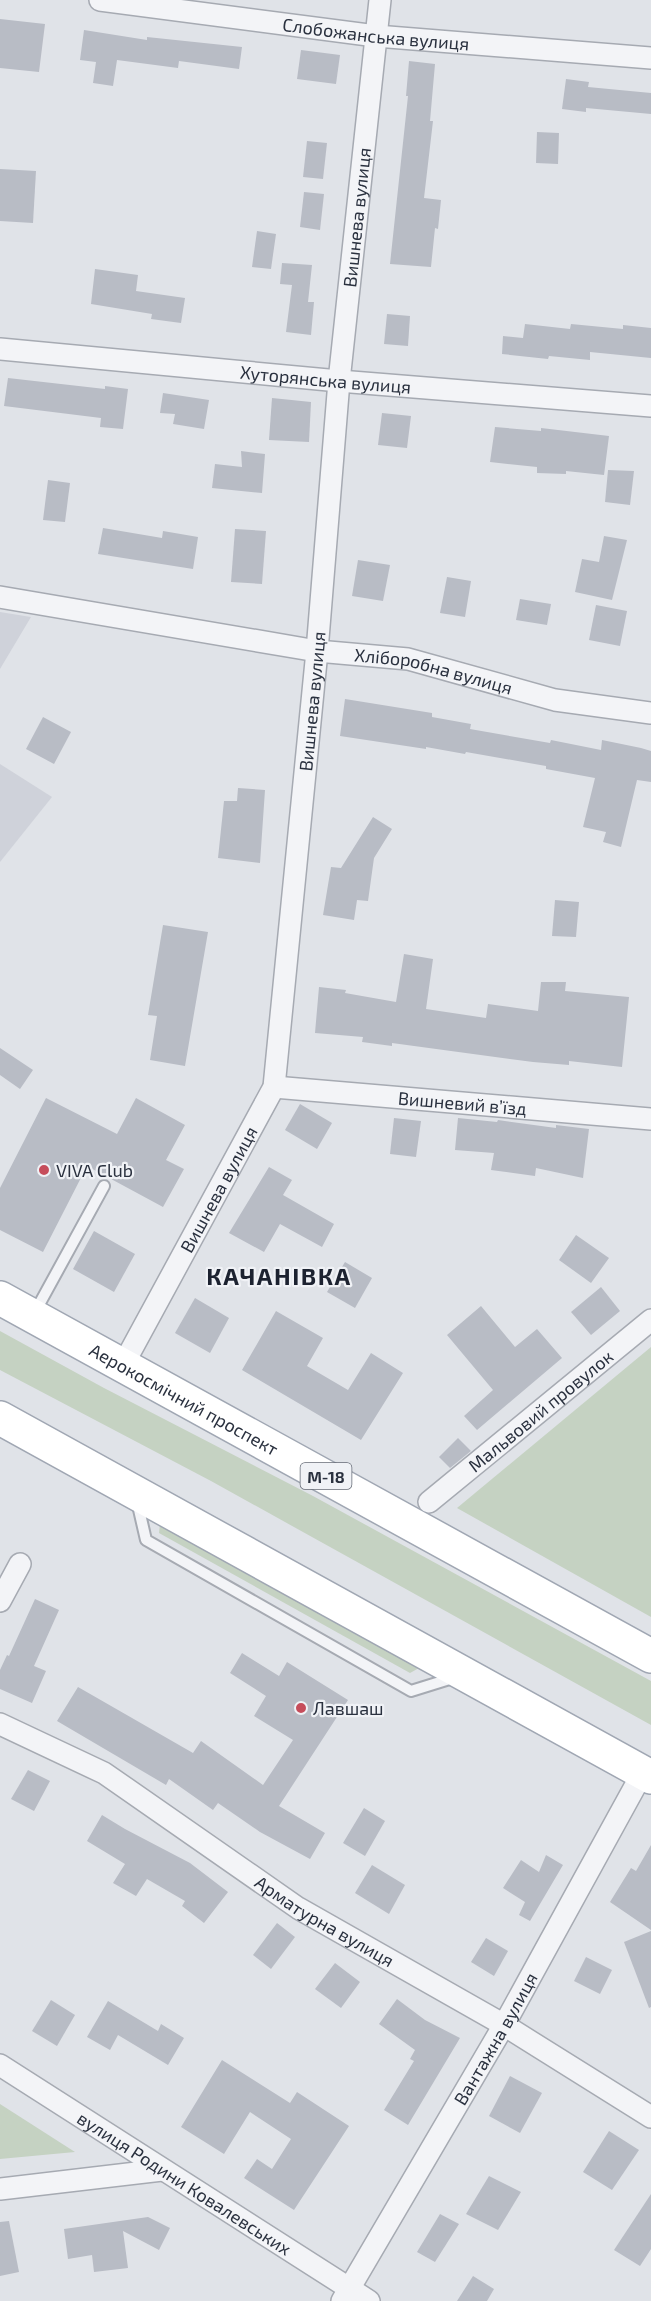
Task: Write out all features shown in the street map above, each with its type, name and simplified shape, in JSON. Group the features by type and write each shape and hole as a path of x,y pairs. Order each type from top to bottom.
{"main road":[{"name":"Аерокосмічний проспект","path":"0,1298 651,1656"},
{"path":"0,1418 647,1774"}],"street":[{"name":"Слобожанська вулиця","path":"100,0 376,36 651,58"},
{"name":"Вишнева вулиця","path":"123,1365 274,1087 317,651 339,381 380,0"},
{"name":"Хуторянська вулиця","path":"0,349 339,381 651,406"},
{"name":"Хліборобна вулиця","path":"0,597 317,651 408,658 555,700 651,713"},
{"name":"Вишневий в’їзд","path":"274,1087 651,1119"},
{"name":"Мальвовий провулок","path":"429,1502 651,1320"},
{"path":"0,1601 20,1564"},
{"name":"Арматурна вулиця","path":"0,1724 104,1773 298,1908 504,2025 651,2117"},
{"name":"Вантажна вулиця","path":"346,2295 647,1774"},
{"name":"вулиця Родини Ковалевських","path":"0,2065 162,2169 346,2295 369,2301"},
{"path":"0,2189 162,2169"}],"lane":[{"path":"33,1315 104,1186"}],"shaded area":[{"path":"0,612 31,617 0,669"},
{"path":"0,764 52,797 0,862"}],"green space":[{"path":"0,1331 104,1388 313,1496 651,1681 651,1725 211,1481 0,1370"},
{"path":"651,1347 651,1617 457,1508"},
{"path":"160,1524 419,1668 410,1673 159,1533"},
{"path":"0,2104 75,2152 0,2159"}],"building":[{"path":"0,19 45,24 39,72 0,68"},
{"path":"84,30 147,40 147,37 242,47 239,69 179,61 178,68 117,60 113,86 93,83 96,62 80,60"},
{"path":"301,50 340,55 336,84 297,79"},
{"path":"409,61 435,64 430,121 433,121 424,198 441,200 438,229 435,228 431,267 390,264 408,96 406,96"},
{"path":"566,79 589,82 588,87 651,93 651,114 586,108 586,112 562,109"},
{"path":"537,132 559,133 558,164 536,163"},
{"path":"307,141 327,143 323,179 303,177"},
{"path":"0,169 36,171 33,223 0,221"},
{"path":"304,192 324,194 320,230 300,227"},
{"path":"257,231 276,234 271,269 252,267"},
{"path":"282,263 312,265 308,302 314,302 311,335 286,332 292,285 280,284"},
{"path":"95,269 138,275 136,291 185,298 181,323 151,319 152,314 91,304"},
{"path":"387,314 410,316 408,346 384,344"},
{"path":"525,324 570,329 571,324 623,329 623,325 651,328 651,358 590,352 590,360 549,356 548,359 502,354 503,336 523,338"},
{"path":"8,378 105,389 105,386 128,389 123,429 100,427 101,418 4,406"},
{"path":"163,393 209,400 204,429 173,424 175,414 160,413"},
{"path":"272,398 311,402 309,442 269,440"},
{"path":"382,413 411,416 407,448 378,445"},
{"path":"495,427 541,431 541,428 609,436 604,475 566,471 566,474 537,473 537,467 490,462"},
{"path":"241,451 265,454 262,493 212,488 215,464 242,467"},
{"path":"608,470 634,471 630,505 605,502"},
{"path":"48,480 70,483 65,522 43,520"},
{"path":"103,528 162,538 163,531 198,537 193,569 98,554"},
{"path":"235,529 266,531 262,584 231,582"},
{"path":"604,536 627,540 612,600 575,592 582,559 599,562"},
{"path":"358,560 390,565 383,601 352,596"},
{"path":"447,577 471,581 465,617 440,613"},
{"path":"520,599 551,604 547,625 516,620"},
{"path":"596,605 627,611 620,646 589,640"},
{"path":"345,699 432,713 432,717 471,724 470,729 550,743 551,740 601,750 602,740 641,748 651,751 651,782 637,780 621,847 603,842 606,832 583,827 595,778 546,769 546,766 466,752 465,754 340,736"},
{"path":"43,717 71,732 54,764 26,749"},
{"path":"238,788 265,790 260,863 218,858 224,801 237,801"},
{"path":"373,817 392,829 374,858 368,901 357,900 354,920 323,915 331,867 341,868"},
{"path":"555,900 579,902 576,937 552,936"},
{"path":"163,925 208,932 185,1066 150,1060 157,1016 148,1015"},
{"path":"404,954 433,959 426,1009 486,1018 488,1004 538,1011 541,982 566,982 565,991 629,997 622,1067 569,1061 569,1065 533,1062 392,1043 392,1046 362,1042 363,1037 315,1033 319,987 346,990 345,993 396,1002"},
{"path":"0,1048 33,1070 20,1089 0,1075"},
{"path":"46,1098 117,1134 136,1098 185,1125 166,1160 184,1169 163,1207 87,1166 43,1252 0,1230 0,1188"},
{"path":"300,1104 332,1123 317,1149 285,1130"},
{"path":"394,1118 421,1121 416,1157 390,1154"},
{"path":"458,1118 589,1129 583,1178 536,1168 535,1176 491,1170 494,1153 455,1150"},
{"path":"269,1167 292,1180 283,1195 334,1224 322,1247 280,1224 264,1252 229,1233"},
{"path":"94,1231 135,1254 114,1292 73,1269"},
{"path":"576,1235 609,1258 591,1283 559,1260"},
{"path":"345,1262 372,1278 355,1308 327,1292"},
{"path":"601,1287 620,1311 591,1335 571,1312"},
{"path":"195,1298 229,1318 210,1353 175,1333"},
{"path":"481,1306 515,1347 537,1329 562,1358 477,1430 464,1416 493,1390 447,1335"},
{"path":"276,1311 323,1338 307,1366 348,1390 371,1353 403,1373 361,1440 242,1370"},
{"path":"458,1438 471,1451 450,1468 439,1457"},
{"path":"35,1599 59,1610 34,1666 46,1671 32,1703 0,1689 0,1670 7,1655 9,1656"},
{"path":"242,1653 279,1676 287,1662 348,1700 279,1806 325,1833 310,1859 260,1832 218,1803 213,1810 169,1779 166,1785 57,1721 78,1687 193,1753 201,1741 263,1785 293,1740 254,1716 266,1696 230,1673"},
{"path":"28,1770 50,1781 34,1811 11,1799"},
{"path":"364,1808 385,1821 365,1856 343,1843"},
{"path":"102,1815 190,1863 228,1892 204,1923 182,1906 185,1901 147,1879 136,1896 113,1883 125,1864 87,1841"},
{"path":"651,1845 651,1930 610,1902 631,1868 636,1871"},
{"path":"546,1855 563,1865 530,1921 519,1915 525,1902 503,1888 521,1860 539,1872"},
{"path":"372,1865 405,1885 389,1914 355,1893"},
{"path":"277,1923 295,1937 271,1969 253,1955"},
{"path":"651,1931 651,2007 649,2008 624,1942"},
{"path":"486,1938 508,1951 494,1976 471,1962"},
{"path":"586,1957 612,1970 600,1994 574,1981"},
{"path":"335,1963 360,1982 341,2008 315,1989"},
{"path":"397,1999 425,2020 460,2038 408,2125 384,2110 414,2061 410,2059 415,2050 379,2024"},
{"path":"51,2000 75,2015 57,2046 32,2031"},
{"path":"108,2001 158,2031 161,2024 184,2038 168,2065 118,2035 110,2050 87,2037"},
{"path":"222,2060 290,2103 297,2092 349,2126 294,2210 244,2178 257,2159 272,2169 291,2139 250,2112 224,2154 181,2127"},
{"path":"510,2076 542,2093 520,2133 489,2116"},
{"path":"609,2131 639,2150 612,2190 583,2172"},
{"path":"489,2176 521,2192 498,2230 466,2214"},
{"path":"651,2194 651,2249 640,2266 614,2250"},
{"path":"440,2214 459,2224 435,2262 417,2252"},
{"path":"148,2217 170,2228 159,2250 123,2231 128,2268 94,2272 92,2255 68,2259 64,2229"},
{"path":"9,2221 19,2272 0,2276 0,2222"},
{"path":"473,2276 494,2289 487,2301 457,2301"}],"place":[{"name":"VIVA Club","path":"44,1170"},
{"name":"Лавшаш","path":"301,1708"}],"district":[{"name":"КАЧАНІВКА","path":"279,1275"}]}
